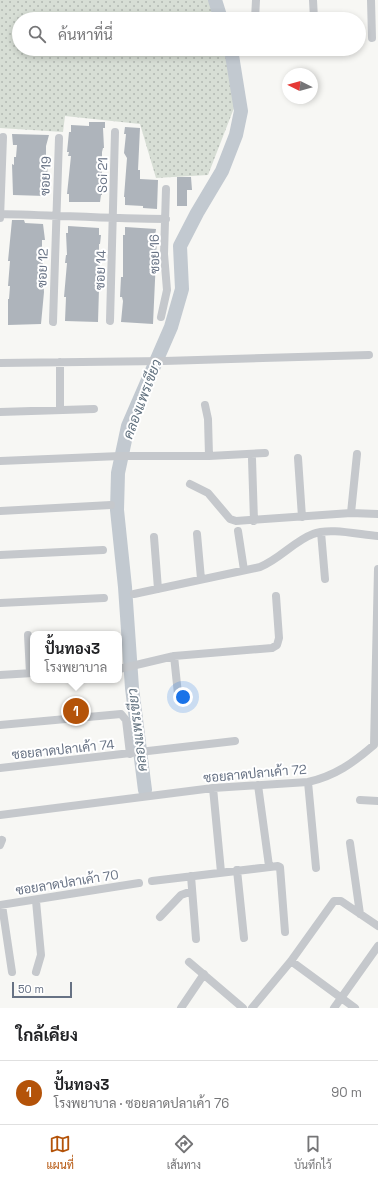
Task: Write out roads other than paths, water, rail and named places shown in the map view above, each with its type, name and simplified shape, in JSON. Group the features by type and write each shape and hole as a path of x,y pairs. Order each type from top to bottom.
{"street":[{"path":"255,12 256,0"},
{"path":"314,0 314,12"},
{"path":"371,0 372,38"},
{"name":"Soi 21","path":"113,219 115,132"},
{"path":"0,218 3,137"},
{"name":"ซอย 19","path":"56,215 58,138"},
{"name":"ซอย 16","path":"161,317 167,290 164,254 166,189"},
{"path":"0,214 56,215 113,219 166,219"},
{"name":"ซอย 12","path":"52,322 56,215"},
{"name":"ซอย 14","path":"110,321 113,219"},
{"path":"0,363 142,360 164,361 369,355"},
{"path":"60,362 60,410"},
{"path":"205,405 208,419 209,456"},
{"path":"0,412 94,409"},
{"path":"0,461 124,456 209,456 265,453"},
{"path":"351,513 357,454"},
{"path":"298,458 302,517"},
{"path":"252,459 254,521"},
{"path":"190,484 208,494 230,519 236,521 254,521 351,513 378,514"},
{"path":"0,511 111,505"},
{"path":"238,531 244,570"},
{"path":"321,532 326,579"},
{"path":"134,594 268,564 309,536 321,532 378,536"},
{"path":"197,534 202,579"},
{"path":"154,537 158,589"},
{"path":"0,556 103,550"},
{"name":"ซอยลาดปลาเค้า 72","path":"0,815 213,788 308,782 320,779 350,765 376,745 378,569"},
{"path":"122,668 174,656 272,648 278,645 279,638 276,596"},
{"path":"0,603 104,598"},
{"path":"28,635 30,660"},
{"path":"174,656 178,694"},
{"path":"0,675 30,673"},
{"path":"0,725 121,714 126,720 137,753"},
{"name":"ซอยลาดปลาเค้า 74","path":"0,768 235,741"},
{"path":"308,782 316,868"},
{"path":"258,785 269,866"},
{"path":"213,788 221,872"},
{"path":"360,800 378,801"},
{"path":"350,843 360,914"},
{"path":"152,882 269,866 280,867 285,932"},
{"path":"237,870 244,938"},
{"path":"192,876 196,939"},
{"name":"ซอยลาดปลาเค้า 70","path":"1,905 36,901 139,883"},
{"path":"160,917 181,895 192,891"},
{"path":"36,901 41,955 36,972"},
{"path":"252,1008 291,961 334,901 341,901 378,926"},
{"path":"1,905 12,972"},
{"path":"334,1008 378,946"},
{"path":"291,961 355,1008"},
{"path":"189,962 243,1008"},
{"path":"180,1008 204,974"}],"waterway":[{"name":"คลองแพรเขียว","path":"215,0 219,12"},
{"name":"คลองแพรเขียว","path":"145,790 132,688 125,587 117,510 118,473 128,426 171,327 182,289 180,246 197,213 222,171 236,135 241,111 232,56"}],"place":[{"name":"ปั้นทอง3","path":"76,711"}]}
